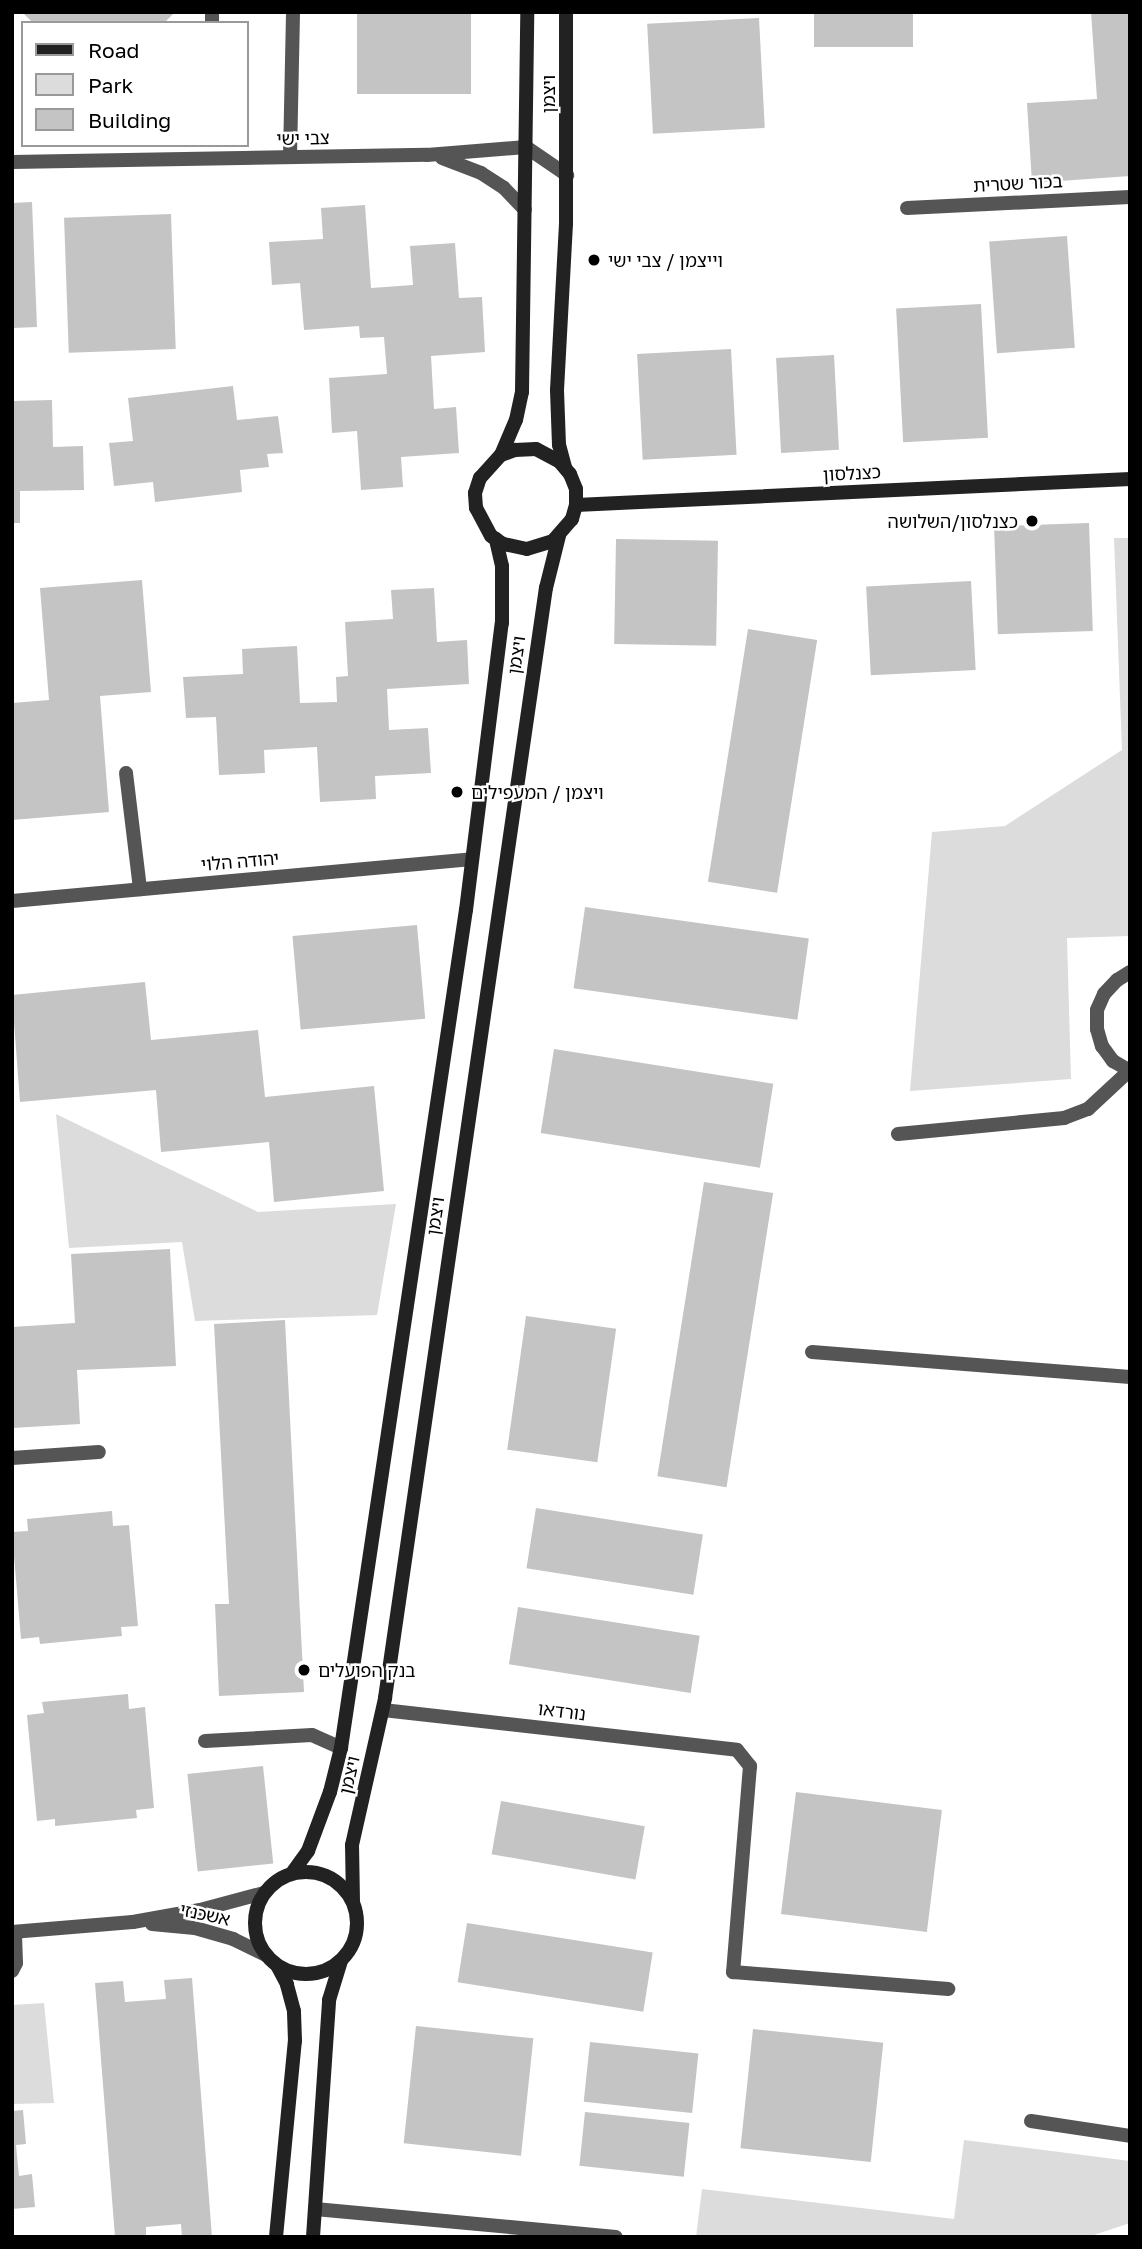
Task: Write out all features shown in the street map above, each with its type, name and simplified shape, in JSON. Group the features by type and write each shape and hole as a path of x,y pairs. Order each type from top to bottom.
{"street":[{"path":"290,157 293,12"},
{"name":"ויצמן","path":"500,455 516,420 522,391 527,12"},
{"name":"ויצמן","path":"565,468 559,445 557,390 567,175 566,12"},
{"path":"526,147 567,175"},
{"name":"צבי ישי","path":"12,162 210,152 290,157 427,155 526,147"},
{"name":"צבי ישי","path":"427,155 456,161 481,173 504,188 525,210"},
{"name":"בכור שטרית","path":"907,208 1130,198"},
{"path":"536,449 559,461 565,468 576,489 576,505 572,519 559,536 539,548 515,548 496,539 481,523 475,493 488,465 500,455 515,450 536,449"},
{"name":"כצנלסון","path":"576,505 1130,479"},
{"name":"ויצמן","path":"354,1901 352,1845 383,1710 545,588 559,536"},
{"name":"ויצמן","path":"292,1873 308,1851 330,1791 341,1748 472,859 502,623 502,566 496,539"},
{"path":"126,773 140,889"},
{"name":"יהודה הלוי","path":"12,901 472,859"},
{"path":"898,1134 1064,1118 1088,1109 1129,1071 1113,1061 1102,1046 1097,1029 1097,1010 1104,994 1117,980 1130,972"},
{"path":"813,1352 1130,1377"},
{"path":"12,1458 99,1452"},
{"name":"נורדאו","path":"383,1710 737,1750 750,1766 733,1972 948,1989"},
{"path":"205,1741 313,1735 341,1748"},
{"path":"309,1871 334,1879 354,1901 357,1933 351,1948 341,1960 316,1973 291,1972 265,1955 254,1925 257,1908 264,1893 276,1881 292,1873 309,1871"},
{"name":"אשכנזי","path":"14,1932 133,1922 200,1910 264,1893"},
{"name":"אשכנזי","path":"133,1922 195,1928 233,1939 265,1955"},
{"path":"12,1971 16,1962 14,1932"},
{"path":"313,2237 329,2000 341,1960"},
{"path":"276,2237 295,2041 294,2011 288,1984 277,1965"},
{"path":"1031,2121 1130,2136"},
{"path":"315,2209 616,2237"}],"green space":[{"path":"1114,538 1130,538 1130,936 1067,938 1071,1079 910,1091 932,832 1005,826 1122,750"},
{"path":"56,1114 258,1212 396,1204 377,1315 195,1321 182,1242 69,1248"},
{"path":"44,2003 54,2103 12,2104 12,2005"},
{"path":"964,2140 1130,2161 1130,2223 1088,2237 696,2237 702,2189 954,2219"}],"building":[{"path":"22,12 175,12 166,21 31,21"},
{"path":"357,12 471,12 471,94 357,94"},
{"path":"814,12 913,12 913,47 814,47"},
{"path":"1091,12 1130,12 1130,176 1032,183 1027,103 1097,99"},
{"path":"759,18 765,128 653,134 647,24"},
{"path":"32,202 37,327 12,328 12,203"},
{"path":"365,205 371,288 413,285 410,246 455,243 459,298 482,297 485,352 431,356 434,409 456,407 459,453 401,457 403,487 361,490 357,431 332,433 329,378 387,374 384,337 360,338 359,326 304,330 300,283 272,285 269,242 323,239 321,208"},
{"path":"171,214 176,349 69,353 64,218"},
{"path":"1067,236 1075,348 997,353 989,241"},
{"path":"981,304 988,438 903,442 896,308"},
{"path":"731,349 737,455 643,460 637,354"},
{"path":"834,355 839,450 781,453 776,358"},
{"path":"233,386 237,420 278,416 283,453 267,454 269,467 240,470 242,492 155,502 153,482 114,486 109,443 133,441 128,398"},
{"path":"52,400 53,447 83,446 84,490 20,491 20,523 12,523 12,401"},
{"path":"1089,523 1093,631 998,634 994,526"},
{"path":"616,539 718,541 716,646 614,644"},
{"path":"142,580 151,692 100,696 109,812 12,820 12,703 49,700 40,588"},
{"path":"971,581 976,670 871,675 866,586"},
{"path":"434,588 437,642 467,640 469,684 387,689 389,730 428,728 431,773 375,776 376,799 320,802 317,747 264,750 265,773 219,775 216,717 186,718 183,677 243,674 242,649 297,646 300,703 337,702 336,677 348,676 345,622 393,619 391,590"},
{"path":"748,629 817,640 777,893 708,882"},
{"path":"585,907 809,938 797,1020 574,988"},
{"path":"417,925 425,1019 301,1030 292,936"},
{"path":"145,982 151,1040 258,1030 265,1097 374,1086 384,1191 274,1202 269,1142 161,1152 156,1090 20,1102 12,995"},
{"path":"554,1049 773,1084 760,1168 541,1133"},
{"path":"704,1182 773,1193 727,1487 657,1476"},
{"path":"170,1249 176,1366 77,1370 80,1424 12,1428 12,1327 75,1323 71,1254"},
{"path":"526,1316 616,1329 597,1462 507,1450"},
{"path":"285,1320 304,1692 219,1696 215,1604 229,1604 214,1324"},
{"path":"536,1508 703,1534 693,1595 526,1568"},
{"path":"112,1511 113,1526 129,1525 138,1626 121,1627 122,1636 40,1644 39,1637 21,1639 12,1532 28,1531 27,1519"},
{"path":"518,1607 700,1636 691,1693 509,1664"},
{"path":"128,1694 129,1709 145,1707 154,1808 136,1810 137,1818 55,1826 55,1819 37,1821 27,1715 44,1713 42,1702"},
{"path":"263,1766 273,1863 198,1871 187,1774"},
{"path":"796,1792 942,1810 927,1932 781,1914"},
{"path":"501,1801 645,1826 635,1880 492,1854"},
{"path":"467,1923 653,1952 643,2012 458,1982"},
{"path":"192,1978 212,2237 182,2237 181,2224 146,2227 146,2237 115,2237 95,1983 123,1981 125,2002 166,1999 164,1980"},
{"path":"416,2026 533,2038 521,2156 404,2143"},
{"path":"753,2029 883,2043 871,2162 740,2148"},
{"path":"590,2042 698,2053 692,2113 584,2102"},
{"path":"23,2110 26,2144 16,2145 19,2176 32,2174 35,2207 12,2209 12,2111"},
{"path":"585,2112 689,2123 684,2177 579,2166"}],"place":[{"name":"וייצמן / צבי ישי","path":"594,260"},
{"name":"כצנלסון/השלושה","path":"1032,521"},
{"name":"ויצמן / המעפילים","path":"457,792"},
{"name":"בנק הפועלים","path":"304,1670"}]}
